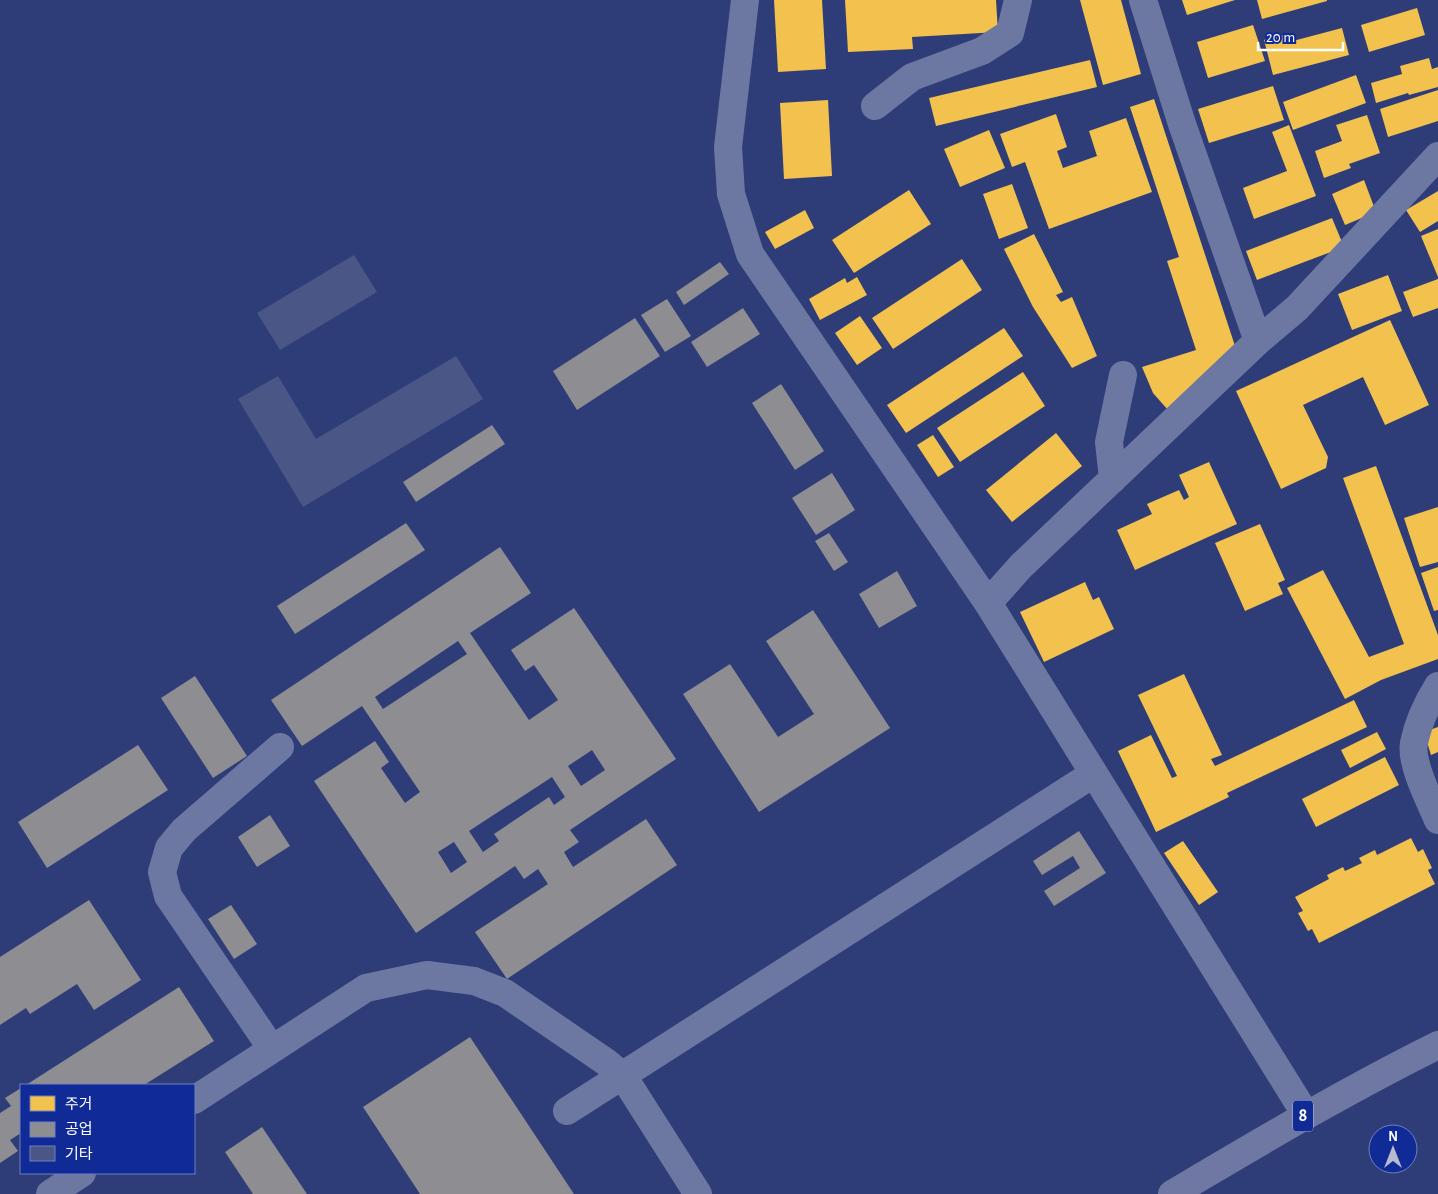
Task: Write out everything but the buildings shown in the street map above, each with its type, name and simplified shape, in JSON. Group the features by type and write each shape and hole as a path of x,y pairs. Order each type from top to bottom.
{"highway":[{"name":"8","path":"1172,1194 1306,1115 1438,1045"}],"street":[{"path":"745,0 728,147 731,194 750,254 988,604 1306,1115"},
{"path":"875,106 912,77 982,51 1010,33 1018,0"},
{"path":"1143,0 1182,124 1258,341"},
{"path":"988,604 1022,566 1258,341 1297,308 1438,156"},
{"path":"1114,479 1110,442 1123,375"},
{"path":"1438,686 1428,702 1413,744 1418,773 1438,820"},
{"path":"272,1049 168,896 162,872 169,848 184,830 280,746"},
{"path":"567,1112 1093,774"},
{"path":"195,1099 366,988 427,975 474,981 505,993 606,1062 623,1076 698,1194"},
{"path":"50,1194 80,1174"}]}
